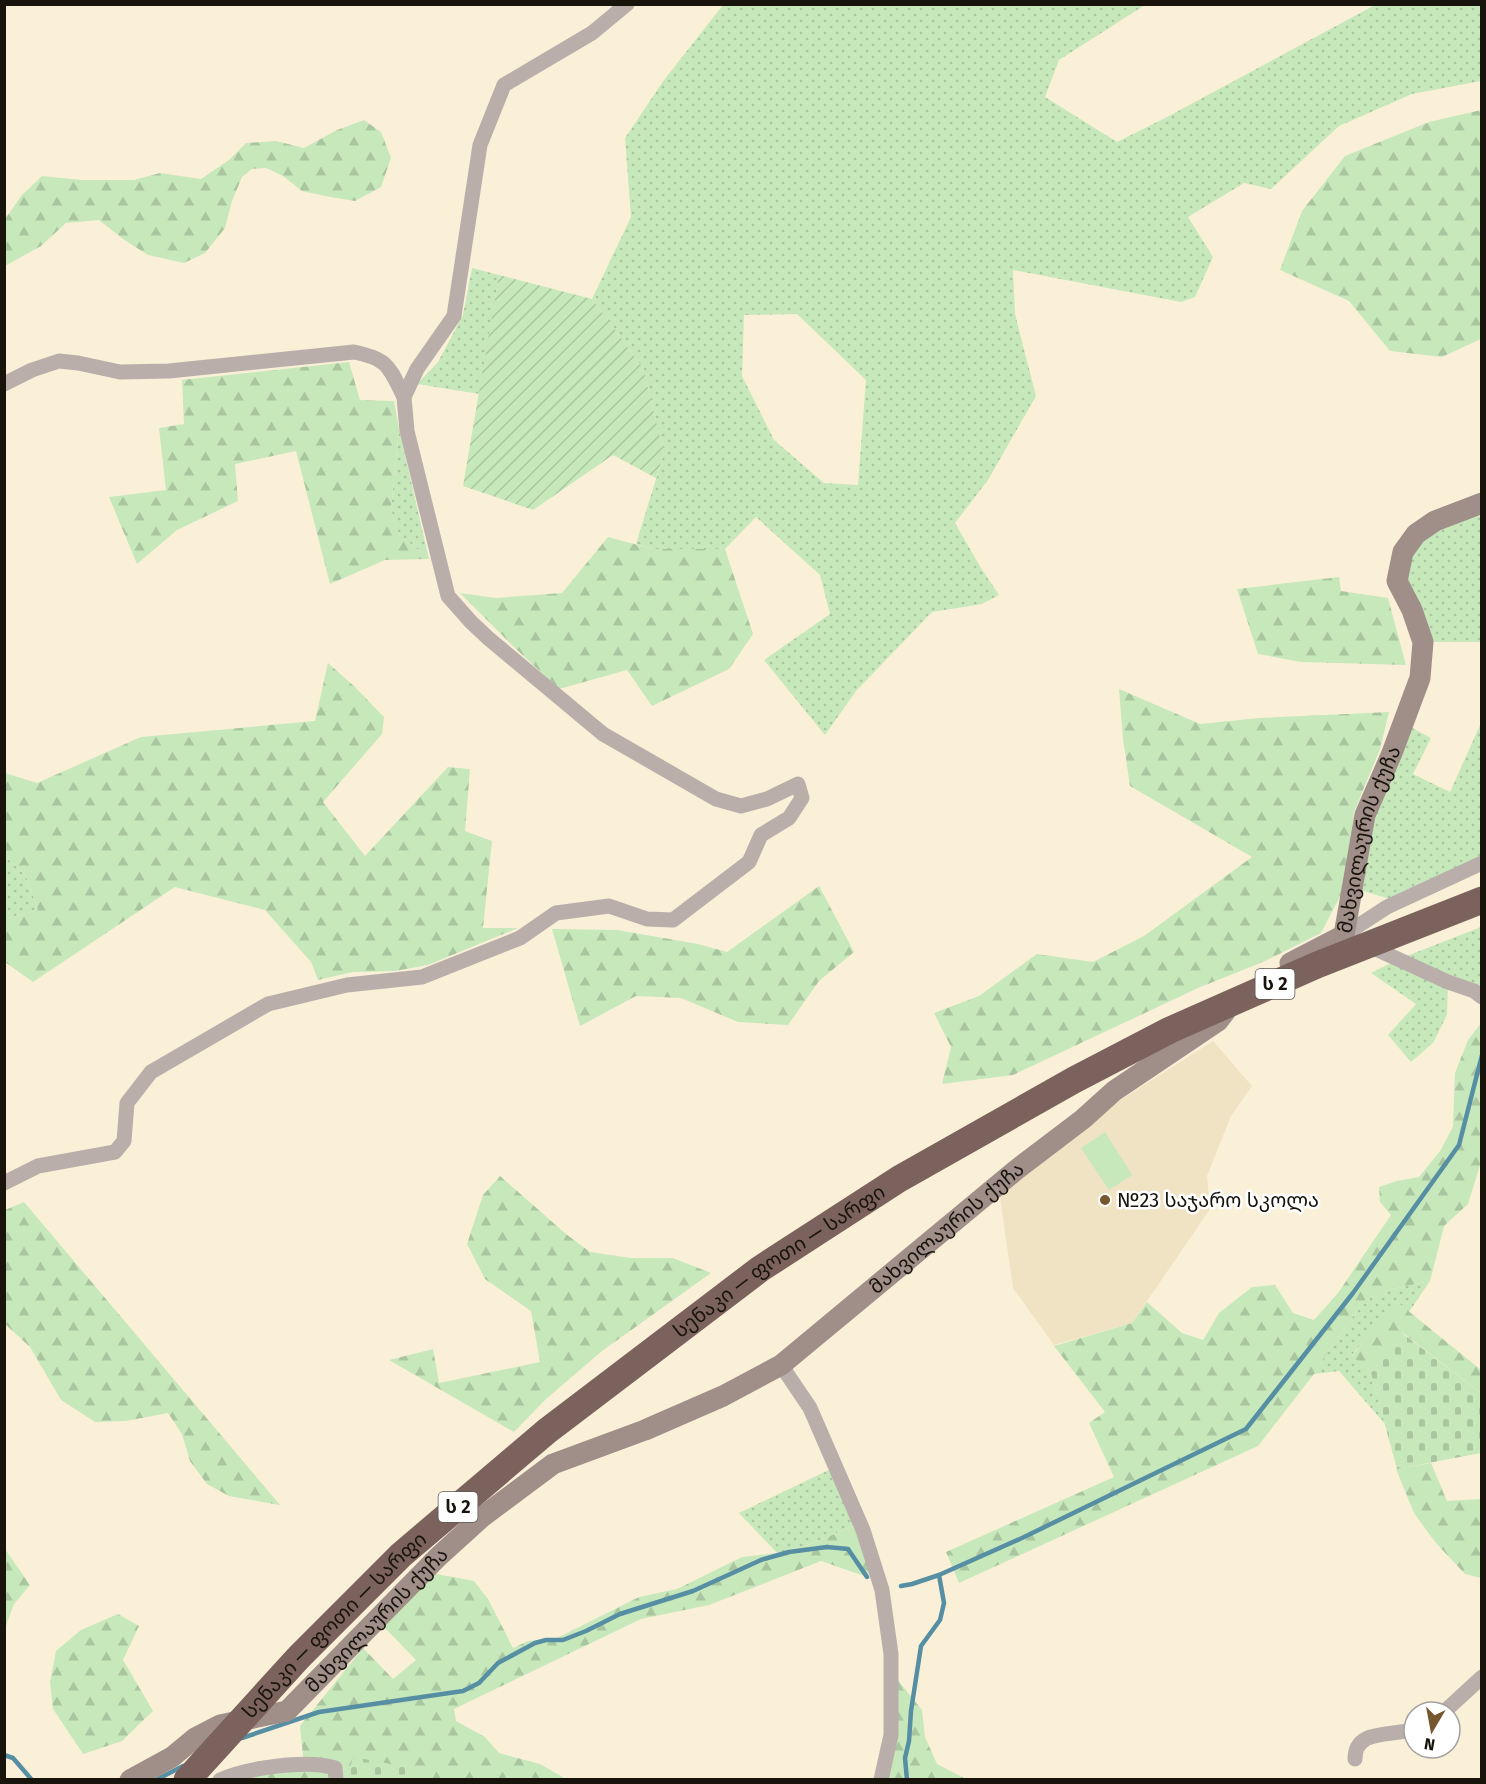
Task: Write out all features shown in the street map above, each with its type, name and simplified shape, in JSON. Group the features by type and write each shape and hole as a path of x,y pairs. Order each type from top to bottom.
{"highway":[{"name":"სენაკი — ფოთი — სარფი","path":"187,1779 299,1657 401,1555 547,1431 760,1269 899,1179 1074,1080 1170,1030 1317,965 1482,900"}],"street":[{"path":"404,397 417,369 454,316 480,145 504,85 592,33 627,4"},
{"path":"4,384 32,370 58,362 78,363 120,372 169,371 354,352 375,356 389,367 404,397 407,431 448,596 471,622 603,734 716,799 741,806 767,799 798,784 802,798 789,818 761,835 749,862 673,920 647,919 609,906 556,913 520,938 422,977 347,985 268,1004 151,1072 126,1103 124,1141 114,1152 38,1166 4,1183"},
{"name":"მახვილაურის ქუჩა","path":"130,1779 151,1775 195,1738 220,1725 287,1711 438,1557 482,1516 553,1464 645,1430 723,1396 781,1365 1016,1170 1083,1119 1114,1090 1218,1021 1243,994 1275,970 1315,952 1344,934 1365,815 1392,753 1420,678 1423,642 1412,610 1397,581 1403,552 1416,534 1436,521 1482,503"},
{"path":"1344,934 1387,908 1482,863"},
{"path":"1344,934 1448,982 1474,991 1482,997"},
{"path":"781,1365 810,1408 863,1530 882,1590 891,1654 891,1735 881,1779"},
{"path":"1457,1700 1482,1677"},
{"path":"1354,1759 1355,1750 1367,1737 1402,1731"},
{"path":"220,1779 254,1769 310,1765 326,1765 335,1768 336,1779"}],"shaded area":[{"name":"№23 საჯარო სკოლა","path":"1213,1041 1252,1086 1231,1116 1207,1176 1210,1209 1132,1323 1054,1345 1013,1288 999,1191 1083,1124"}],"green space":[{"path":"723,5 1145,5 1059,60 1045,97 1117,142 1375,5 1481,5 1481,81 1412,94 1339,126 1271,189 1244,183 1188,217 1213,257 1195,297 1181,302 1013,270 1015,314 1036,396 988,480 955,523 999,595 982,604 932,612 856,691 825,735 764,660 830,614 820,575 756,517 725,549 653,549 636,544 664,453 643,368 592,299 631,217 625,138 664,80","holes":["797,314 866,380 858,485 824,483 774,440 742,376 744,315"]},
{"path":"1481,110 1481,339 1442,357 1390,351 1349,301 1280,270 1302,211 1345,156 1429,122"},
{"path":"364,120 381,132 391,158 381,187 355,201 302,191 283,176 266,168 252,169 242,177 232,201 225,228 205,253 184,263 148,255 99,220 66,223 41,246 5,266 5,219 22,195 42,176 82,180 134,180 160,173 201,179 229,160 246,143 276,141 304,148 337,130"},
{"path":"472,268 499,275 480,394 417,384 438,362 463,315"},
{"path":"499,275 592,299 643,368 664,453 656,478 613,455 533,510 463,486"},
{"path":"349,362 360,400 394,401 399,429 391,510 399,534 429,559 385,560 330,584 296,451 235,464 238,501 177,530 137,564 109,497 166,490 159,428 184,424 182,380"},
{"path":"399,429 429,559 399,534 391,510"},
{"path":"1481,503 1481,642 1423,642 1412,610 1403,552"},
{"path":"608,537 653,549 725,549 753,634 729,669 652,706 627,670 559,689 460,593 496,598 562,593"},
{"path":"1339,577 1341,591 1388,598 1406,665 1301,662 1258,654 1237,589"},
{"path":"328,663 384,717 382,734 323,802 365,856 448,767 470,769 465,831 492,841 483,928 518,928 428,965 395,971 353,972 318,980 311,962 265,910 175,887 33,982 5,962 5,919 38,910 26,876 5,856 5,773 37,783 141,737 315,721"},
{"path":"1119,689 1200,724 1259,718 1389,712 1380,749 1354,812 1345,887 1321,933 1263,962 1198,988 1013,1075 942,1084 951,1047 934,1013 979,996 1037,954 1093,962 1144,936 1252,857 1130,786"},
{"path":"1403,723 1431,738 1413,774 1450,792 1481,723 1481,858 1390,899 1353,888"},
{"path":"5,856 26,876 38,910 5,919"},
{"path":"819,886 854,952 819,981 788,1025 738,1022 681,998 636,996 580,1026 552,929 617,930 698,944 727,952"},
{"path":"1481,927 1481,997 1448,982 1447,1015 1433,1043 1411,1062 1388,1035 1416,1004 1371,973 1399,959"},
{"path":"1481,1023 1481,1162 1468,1204 1444,1226 1430,1281 1383,1291 1364,1301 1314,1374 1258,1446 959,1583 946,1552 1114,1477 1089,1423 1105,1412 1054,1346 1132,1323 1147,1302 1182,1333 1203,1340 1219,1313 1252,1287 1275,1285 1293,1313 1314,1320 1338,1293 1391,1215 1380,1202 1379,1187 1419,1177 1440,1151 1453,1127 1455,1073 1468,1040"},
{"path":"1105,1132 1132,1175 1109,1190 1081,1148"},
{"path":"500,1176 590,1252 631,1258 673,1258 711,1273 602,1351 546,1399 514,1432 389,1360 433,1349 439,1383 540,1362 531,1311 485,1279 467,1244 483,1195"},
{"path":"24,1202 280,1505 229,1496 207,1484 190,1461 182,1434 168,1413 126,1421 95,1422 61,1400 30,1347 5,1324 5,1210"},
{"path":"1430,1281 1409,1312 1397,1302 1352,1355 1371,1373 1385,1424 1339,1371 1314,1374 1364,1301 1383,1291"},
{"path":"1396,1301 1481,1370 1481,1393 1403,1333 1371,1373 1352,1356"},
{"path":"1402,1333 1481,1393 1481,1453 1397,1469 1371,1373"},
{"path":"1431,1463 1447,1501 1481,1499 1481,1578 1465,1574 1435,1542 1414,1513 1396,1469"},
{"path":"837,1466 861,1523 808,1545 777,1553 739,1513"},
{"path":"861,1523 875,1563 867,1577 821,1561 709,1605 641,1619 454,1709 456,1721 485,1737 499,1753 540,1764 566,1779 245,1780 258,1761 304,1765 300,1726 363,1648 393,1679 416,1660 382,1625 431,1573 474,1581 488,1599 513,1648 528,1641 557,1638 639,1597 677,1589 742,1557 777,1553 808,1545"},
{"path":"5,1549 30,1585 14,1604 5,1628"},
{"path":"118,1614 139,1626 123,1660 153,1711 122,1741 83,1754 53,1709 50,1682 56,1651 81,1630"},
{"path":"897,1679 922,1710 925,1737 937,1764 966,1779 886,1780"},
{"path":"353,1757 412,1768 410,1779 347,1779"}],"waterway":[{"path":"901,1586 939,1575 1022,1538 1246,1429 1353,1293 1459,1145 1482,1055"},
{"path":"242,1738 319,1712 463,1691 479,1683 498,1663 535,1643 546,1640 563,1640 620,1614 693,1591 761,1560 789,1552 827,1547 848,1549 867,1577"},
{"path":"907,1780 905,1758 921,1646 940,1620 944,1603 939,1575"},
{"path":"4,1755 13,1758 32,1780"},
{"path":"156,1780 183,1766"}],"place":[{"name":"№23 საჯარო სკოლა","path":"1105,1200"}]}
